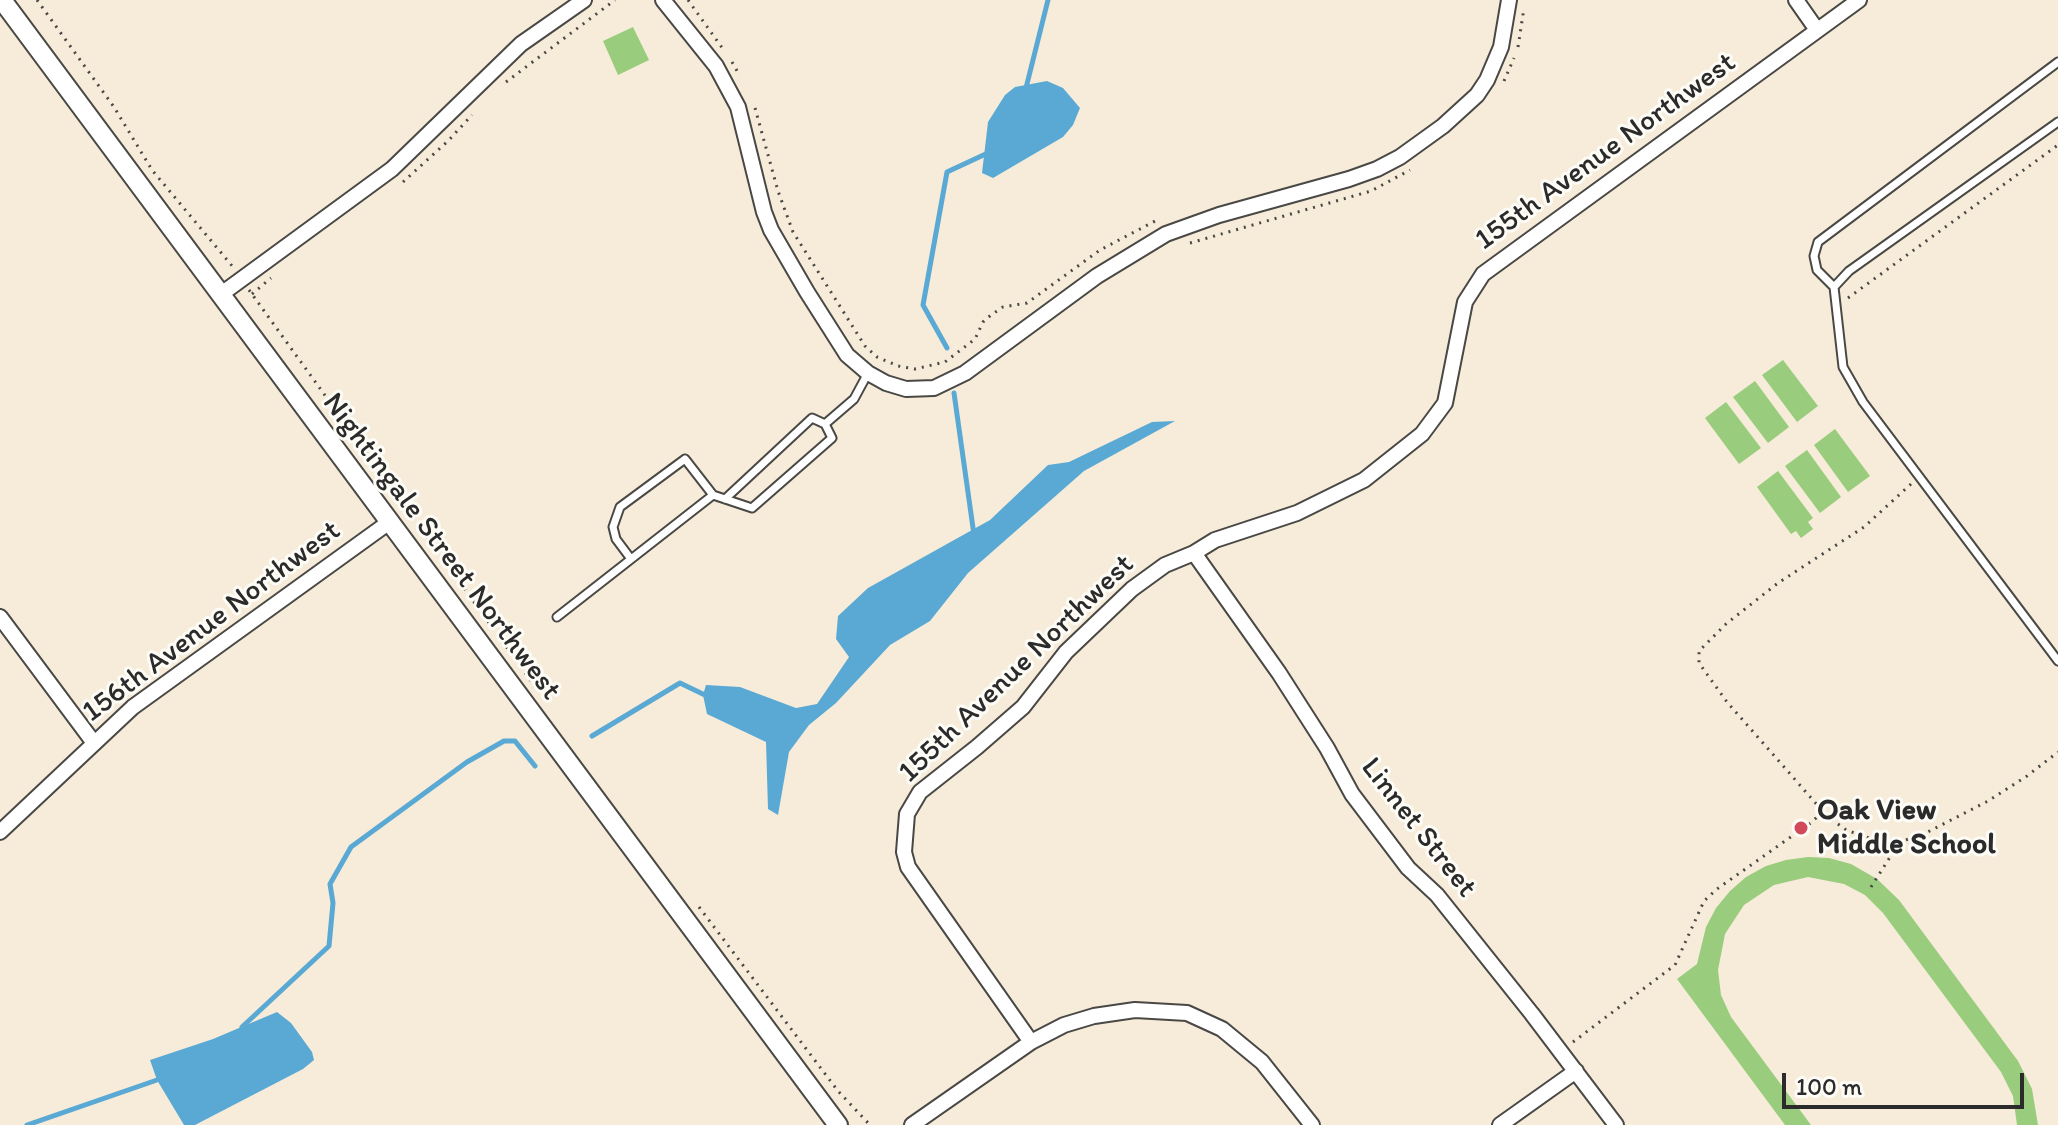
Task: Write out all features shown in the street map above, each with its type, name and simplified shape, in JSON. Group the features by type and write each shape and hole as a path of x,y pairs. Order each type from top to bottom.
{"street":[{"path":"220,295 392,169 521,44 584,0"},
{"path":"670,3 716,66 738,107 771,230 847,355 868,373 906,389 934,388 965,373 1097,276 1166,234 1219,215 1349,179 1400,157 1452,119 1477,95 1501,47 1509,0"},
{"path":"1796,0 1817,30"},
{"name":"155th Avenue Northwest","path":"1031,1042 908,867 904,852 907,814 920,792 1023,707 1066,652 1096,621 1165,565 1215,540 1297,513 1364,480 1422,434 1445,403 1465,302 1483,274 1859,0"},
{"name":"Nightingale Street Northwest","path":"4,3 838,1125"},
{"name":"156th Avenue Northwest","path":"0,832 133,707 388,523"},
{"name":"Linnet Street","path":"1194,553 1279,673 1352,794 1408,868 1437,895 1616,1125"},
{"path":"0,617 94,743"},
{"path":"912,1125 1031,1042 1064,1025 1094,1016 1135,1010 1187,1013 1222,1029 1262,1062 1312,1125"},
{"path":"1500,1125 1576,1071"}],"lane":[{"path":"2058,62 1818,242 1814,256 1817,270 1834,287 1843,367 1863,402 2058,661"},
{"path":"1834,287 1849,271 2058,122"},
{"path":"825,424 854,399 868,373"},
{"path":"631,559 616,539 613,527 620,507 685,459 713,495 725,499 752,508 832,438 825,424 812,418 725,499"},
{"path":"557,617 713,495"}],"path":[{"path":"37,0 114,107 152,170 233,267"},
{"path":"688,0 741,78"},
{"path":"753,101 793,232 865,346 877,357 898,366 915,369 945,362 975,339 983,322 1003,307 1027,303 1100,250 1160,219"},
{"path":"1836,305 2058,145"},
{"path":"252,294 543,698"},
{"path":"1919,476 1864,527 1778,583 1726,624 1699,651 1699,663 1823,811 1846,830 1875,840 1899,842 1922,835 1988,801 2058,752"},
{"path":"1561,1051 1675,965 1704,901 1717,889 1823,811"},
{"path":"1871,887 1899,842"},
{"path":"694,900 838,1091 870,1125"}],"green space":[{"path":"633,27 649,60 618,75 603,41"},
{"path":"1783,360 1818,406 1797,422 1762,375"},
{"path":"1755,381 1789,427 1768,443 1733,397"},
{"path":"1726,402 1761,448 1739,464 1705,418"},
{"path":"1835,429 1870,476 1848,492 1814,445"},
{"path":"1807,450 1841,497 1820,513 1785,466"},
{"path":"1778,471 1813,518 1808,522 1813,529 1801,538 1796,531 1791,534 1757,487"},
{"path":"1808,857 1851,864 1877,879 1899,900 2018,1061 2032,1089 2038,1125 2017,1125 2013,1096 2001,1072 1883,913 1865,895 1844,884 1808,877 1774,885 1744,905 1725,934 1718,970 1721,995 1731,1017 1811,1125 1785,1125 1677,979 1697,964 1706,927 1730,891 1766,866"}],"water":[{"path":"1047,81 1063,88 1080,108 1073,125 1063,137 993,178 982,173 988,122 1005,95 1015,87"},
{"path":"1175,421 1084,471 968,573 930,621 890,645 836,703 809,725 789,752 778,815 768,809 766,742 707,714 703,695 706,685 740,687 796,708 817,704 849,657 836,639 838,616 868,588 990,520 1048,465 1069,462 1152,422"},
{"path":"277,1012 291,1023 312,1052 314,1060 303,1069 195,1125 184,1125 157,1080 150,1060 213,1039"}],"waterway":[{"path":"1026,88 1048,0"},
{"path":"947,348 923,305 947,172 990,152"},
{"path":"954,393 974,535"},
{"path":"592,736 680,683 707,696"},
{"path":"242,1027 329,946 333,903 330,884 351,847 467,762 504,741 515,741 535,766"},
{"path":"27,1125 157,1080"}],"place":[{"name":"Oak View Middle School","path":"1801,828"}]}
